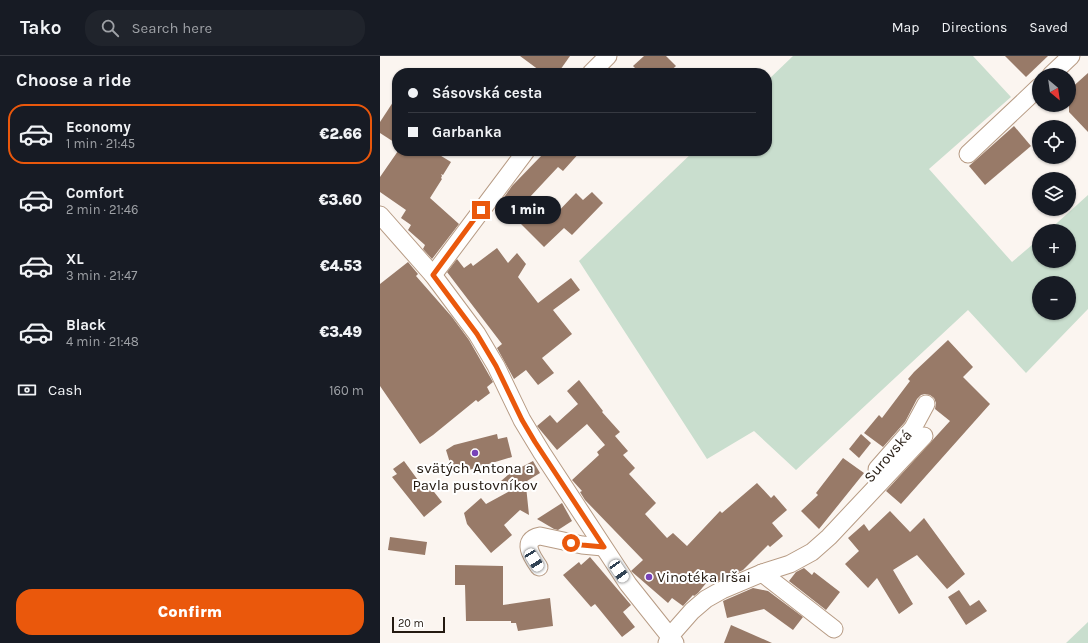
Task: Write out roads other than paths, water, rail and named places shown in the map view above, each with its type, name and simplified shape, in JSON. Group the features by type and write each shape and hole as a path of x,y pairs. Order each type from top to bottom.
{"street":[{"path":"597,68 608,56"},
{"path":"1058,68 1071,56"},
{"path":"968,154 1032,93"},
{"path":"433,275 522,156"},
{"path":"380,215 433,275 477,334 496,366 522,420 538,447 628,584 671,641"},
{"name":"Surovská","path":"853,510 856,496 864,483 912,428 921,415 926,404"},
{"name":"Surovská","path":"671,641 692,611 706,599 722,590 762,573 790,564 812,552 829,537 924,436"},
{"path":"539,567 530,553 529,548 530,542 534,537 544,536 582,545 604,547"},
{"path":"762,573 834,630"}],"place":[{"name":"svätých Antona a Pavla pustovníkov","path":"475,453"},
{"name":"Vinotéka Iršai","path":"649,577"}]}
